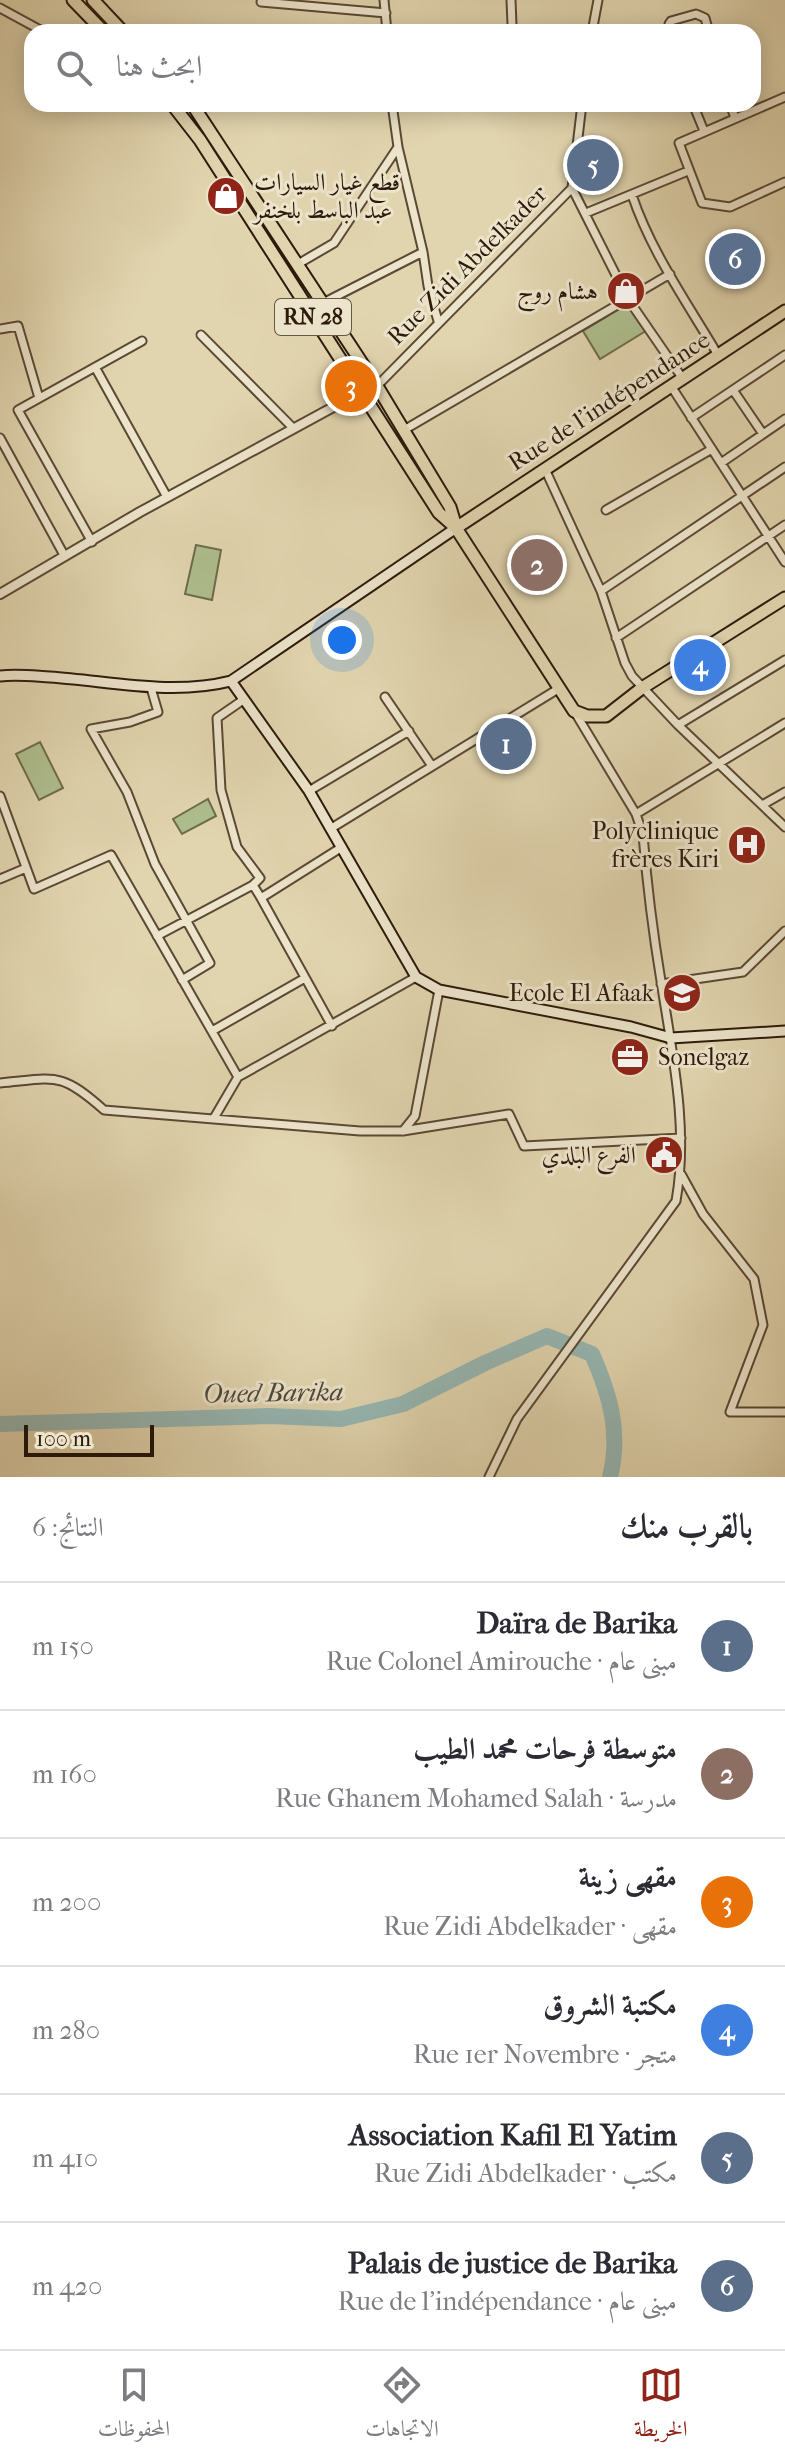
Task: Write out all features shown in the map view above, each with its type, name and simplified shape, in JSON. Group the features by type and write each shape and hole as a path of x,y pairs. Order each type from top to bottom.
{"main road":[{"path":"73,0 96,24"},
{"path":"93,0 116,24"},
{"name":"RN 28","path":"178,112 200,140 439,513 456,528 574,711"},
{"name":"RN 28","path":"197,112 377,386 450,507 456,528"},
{"name":"Rue de l'indépendance","path":"456,528 785,311"},
{"path":"0,676 80,679 151,688 209,687 231,681 456,528"},
{"path":"574,711 587,716 606,716 642,688 785,598"},
{"path":"231,681 309,791 416,977 439,990 631,1027 671,1038 785,1031"}],"street":[{"path":"384,0 387,24"},
{"path":"511,0 512,24"},
{"path":"594,24 598,0"},
{"path":"261,2 386,13"},
{"path":"0,8 29,24"},
{"path":"669,24 696,14 705,18 707,24"},
{"path":"761,107 785,97"},
{"path":"393,112 398,147 438,321"},
{"name":"Rue Zidi Abdelkader","path":"361,392 377,386 572,188 581,112"},
{"path":"696,112 704,131"},
{"path":"733,112 735,118"},
{"path":"749,112 679,143 702,203 730,207 785,182"},
{"path":"298,264 334,243 398,147"},
{"path":"586,213 688,171"},
{"path":"572,188 628,299 683,379"},
{"path":"632,195 640,218 670,274 718,355"},
{"path":"323,303 423,252"},
{"path":"404,430 670,274"},
{"path":"0,329 18,326 39,398"},
{"path":"201,335 293,428"},
{"path":"92,542 18,410 142,341"},
{"path":"691,418 785,355"},
{"path":"95,367 167,497"},
{"path":"671,386 785,562"},
{"path":"733,390 763,434"},
{"path":"0,594 167,497 361,392"},
{"path":"721,463 785,419"},
{"path":"0,438 64,555"},
{"path":"606,510 712,449"},
{"path":"601,591 785,467"},
{"path":"545,469 601,591 625,663 642,688 678,725 785,827"},
{"path":"616,638 785,525"},
{"path":"678,725 785,660"},
{"path":"151,688 158,712 130,722 91,729 127,792 155,864 210,963 182,980"},
{"path":"330,829 558,689"},
{"path":"385,697 432,766"},
{"path":"157,936 253,885 260,878 237,847 221,790 217,718 243,700"},
{"path":"489,1477 517,1419 676,1201 681,1174 681,1138 671,1038 661,984 643,835 636,814 574,711"},
{"path":"636,814 785,723"},
{"path":"309,791 409,731"},
{"path":"764,804 785,792"},
{"path":"0,796 34,889 111,855 238,1077"},
{"path":"0,822 10,822"},
{"path":"261,898 342,847"},
{"path":"0,879 26,868"},
{"path":"253,885 332,1026"},
{"path":"661,984 743,972 785,931"},
{"path":"214,1118 238,1077 416,977"},
{"path":"212,1031 305,978"},
{"path":"403,1131 415,1116 439,990"},
{"path":"0,1083 56,1078 79,1087 104,1110 360,1131 403,1131 509,1114 524,1146 681,1138"},
{"path":"681,1174 703,1214 754,1279 763,1325 730,1412 785,1412"}],"green space":[{"path":"632,301 649,329 600,359 583,331"},
{"path":"196,545 221,550 212,600 185,594"},
{"path":"40,742 63,788 39,800 16,754"},
{"path":"208,799 216,816 182,834 173,819"}],"waterway":[{"name":"Oued Barika","path":"0,1424 269,1416 341,1419 403,1404 547,1336 592,1354 612,1414 614,1445 610,1477"}],"place":[{"name":"Association Kafil El Yatim","path":"593,165"},
{"name":"قطع غيار السيارات عبد الباسط بلخنفر","path":"226,196"},
{"name":"Palais de justice de Barika","path":"735,259"},
{"name":"هشام روج","path":"626,291"},
{"name":"مقهى زينة","path":"351,386"},
{"name":"متوسطة فرحات محمد الطيب","path":"537,565"},
{"name":"مكتبة الشروق","path":"700,665"},
{"name":"Daïra de Barika","path":"506,744"},
{"name":"Polyclinique frères Kiri","path":"747,845"},
{"name":"Ecole El Afaak","path":"682,993"},
{"name":"Sonelgaz","path":"630,1057"},
{"name":"الفرع البلدي","path":"664,1155"}]}
